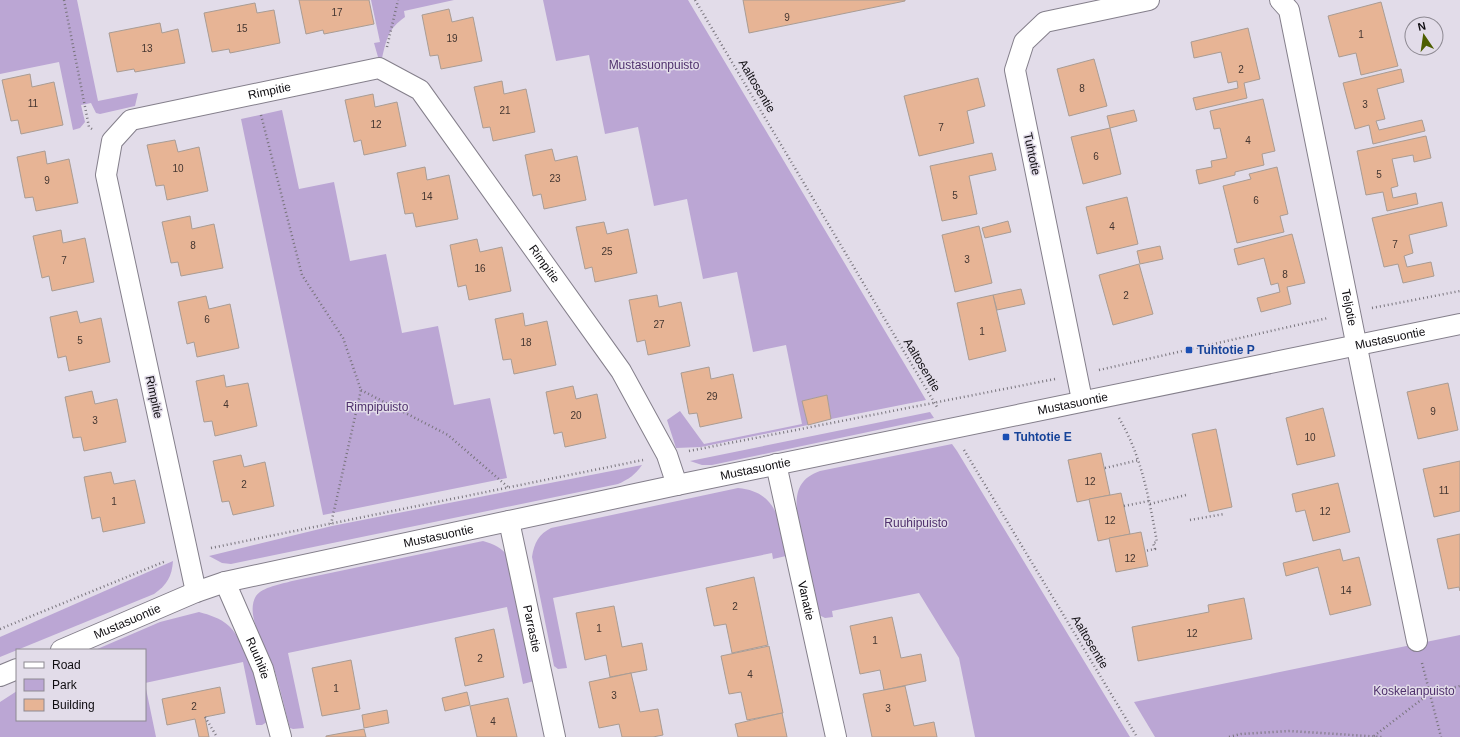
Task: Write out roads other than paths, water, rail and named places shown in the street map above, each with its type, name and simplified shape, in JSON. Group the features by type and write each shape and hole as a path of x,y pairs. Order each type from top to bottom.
{"street":[{"name":"Tuhtotie","path":"1082,400 1015,70 1024,42 1045,22 1149,0"},
{"name":"Teljotie","path":"1280,0 1289,10 1351,313 1356,347 1417,641"},
{"name":"Rimpitie","path":"196,592 106,175 112,140 131,120 379,68 420,90 621,371 667,455 677,485"},
{"name":"Mustasuontie","path":"63,649 196,592 225,582 1082,400 1356,347 1460,324"},
{"name":"Vanatie","path":"776,464 836,737"},
{"name":"Parrastie","path":"509,521 555,737"},
{"name":"Ruuhitie","path":"225,582 263,669 281,737"},
{"path":"0,676 16,669"}],"place":[{"name":"Tuhtotie P","path":"1189,350"},
{"name":"Tuhtotie E","path":"1006,437"}],"park label":[{"name":"Mustasuonpuisto","path":"654,65"},
{"name":"Rimpipuisto","path":"377,407"},
{"name":"Ruuhipuisto","path":"916,523"},
{"name":"Koskelanpuisto","path":"1414,691"}]}
